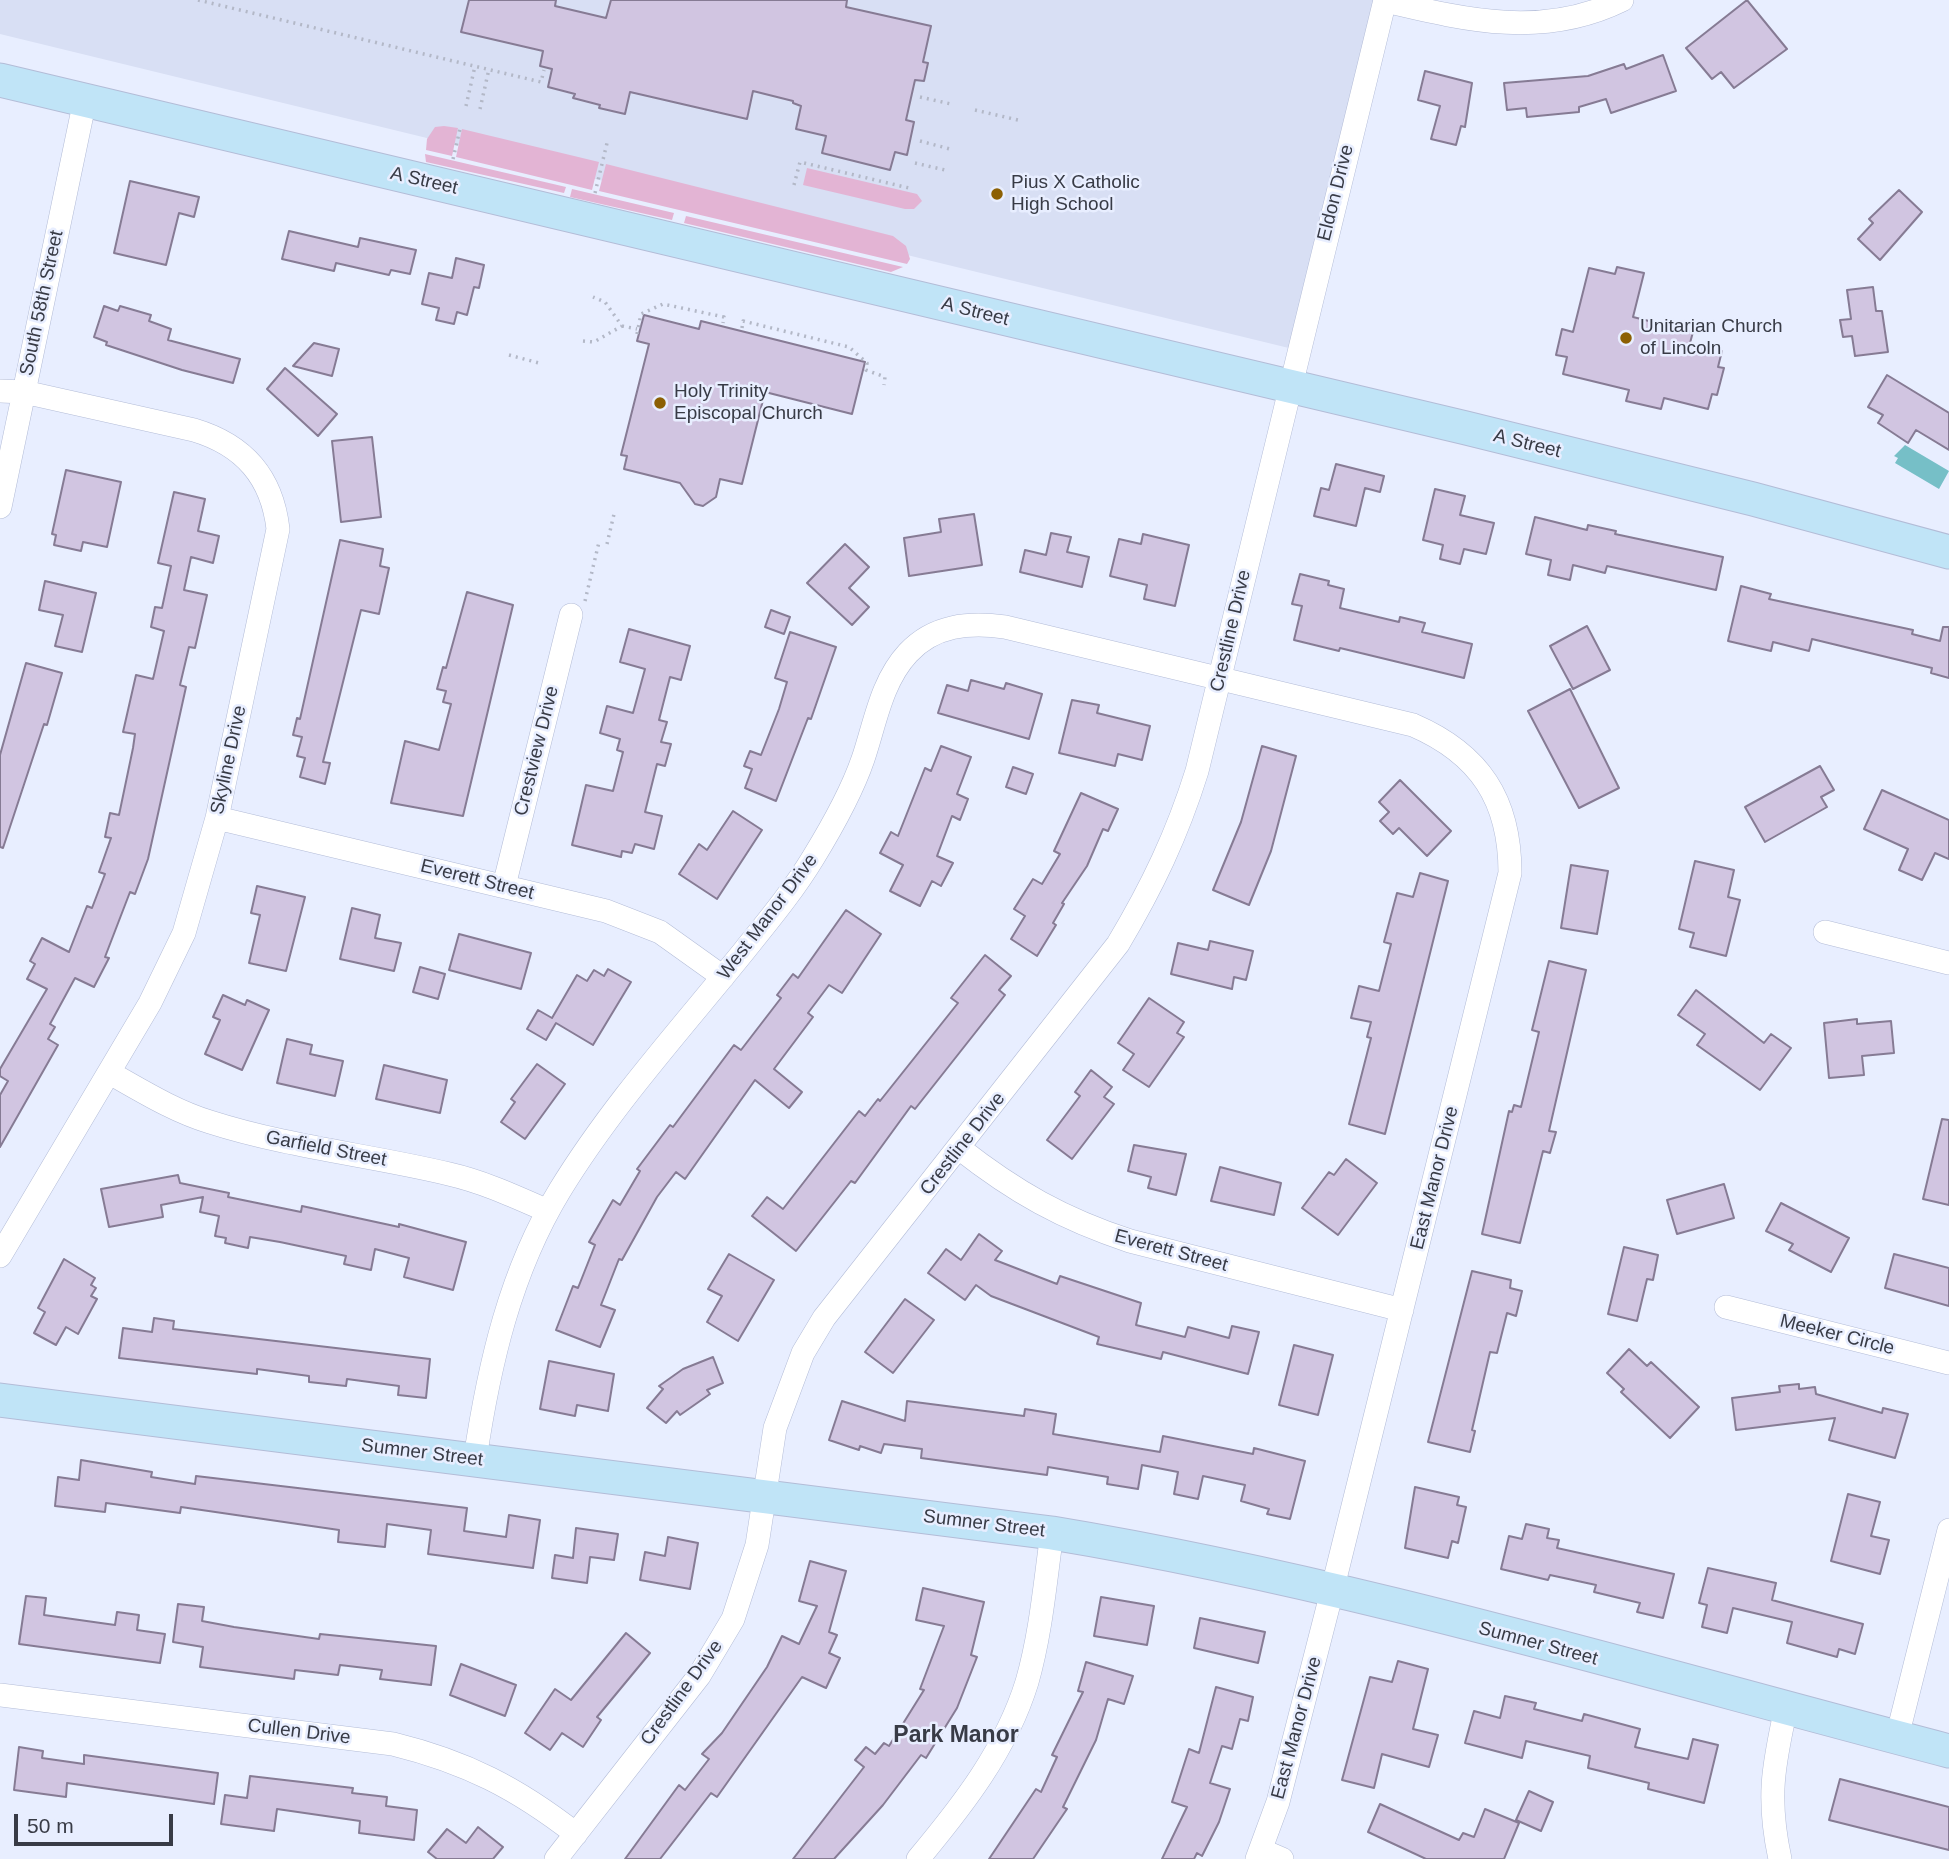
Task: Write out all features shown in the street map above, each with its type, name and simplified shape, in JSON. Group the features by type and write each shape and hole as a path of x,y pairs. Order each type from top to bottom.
{"main road":[{"name":"A Street","path":"0,80 1753,499 1949,552"},
{"name":"Sumner Street","path":"0,1400 1052,1533 1157,1550 1332,1590 1949,1751"}],"street":[{"path":"1385,1 1459,19 1511,25 1557,22 1622,0"},
{"name":"Eldon Drive","path":"1289,387 1385,1"},
{"name":"South 58th Street","path":"0,507 85,100"},
{"name":"Crestline Drive","path":"556,1859 714,1654 747,1583 775,1428 803,1353 824,1318 1097,974 1153,886 1178,831 1220,678 1289,387"},
{"name":"Skyline Drive","path":"0,391 24,392 209,434 248,458 270,491 278,529 217,818 184,933 150,1003 0,1256"},
{"name":"Crestview Drive","path":"504,886 578,609"},
{"name":"West Manor Drive","path":"475,1460 487,1382 501,1324 522,1268 548,1211 593,1140 781,905 826,837 863,760 892,676 909,652 924,639 942,630 968,624 983,624 1220,678"},
{"name":"East Manor Drive","path":"1220,678 1413,725 1437,735 1459,750 1493,791 1503,815 1510,847 1507,892 1278,1802 1267,1856"},
{"name":"Everett Street","path":"217,818 606,911 643,924 683,946 723,976"},
{"path":"1825,932 1949,963"},
{"name":"Garfield Street","path":"110,1073 158,1101 207,1121 252,1134 451,1174 493,1187 548,1211"},
{"name":"Everett Street","path":"959,1149 1001,1181 1045,1208 1087,1227 1130,1241 1402,1310"},
{"name":"Meeker Circle","path":"1726,1307 1949,1363"},
{"path":"1897,1737 1949,1530"},
{"path":"918,1859 967,1798 1010,1727 1027,1683 1038,1637 1052,1533"},
{"name":"Cullen Drive","path":"0,1695 393,1744 438,1755 481,1772 516,1790 576,1833"},
{"path":"1780,1859 1770,1802 1773,1770 1786,1709"}],"path":[{"path":"198,0 541,82 544,69"},
{"path":"466,106 475,66"},
{"path":"480,109 489,69"},
{"path":"920,97 951,104"},
{"path":"975,110 1018,120"},
{"path":"453,159 460,129"},
{"path":"595,193 608,139"},
{"path":"920,141 950,149"},
{"path":"794,185 800,162 909,188"},
{"path":"915,163 945,170"},
{"path":"593,297 605,302 622,326 637,332 641,314 663,304 724,317 723,323"},
{"path":"741,328 743,321 849,347 862,356 867,363 866,370 885,376 884,385"},
{"path":"583,341 594,342 622,326"},
{"path":"509,355 539,363"},
{"path":"607,544 614,514"},
{"path":"578,609 598,542"}],"shaded area":[{"name":"Pius X Catholic High School","path":"0,0 1385,0 1297,350 0,34"},
{"path":"435,127 458,128 452,156 426,150 427,139"},
{"path":"462,129 599,162 592,190 456,157"},
{"path":"425,154 566,187 564,193 426,162"},
{"path":"606,164 893,236 906,246 910,259 907,264 599,191"},
{"path":"807,168 917,194 922,201 914,209 905,209 803,185"},
{"path":"572,189 674,213 672,220 570,197"},
{"path":"686,216 903,267 891,272 684,223"}],"water":[{"path":"1905,445 1949,471 1939,489 1895,463 1898,458 1894,456"}],"building":[{"path":"469,0 556,0 555,6 606,18 611,0 847,0 846,7 931,26 923,62 928,63 924,81 915,80 906,120 914,122 907,155 895,152 890,170 822,153 826,136 796,129 801,106 793,101 753,91 747,119 630,92 625,114 599,108 600,105 573,98 575,94 548,87 552,69 540,66 543,51 461,32"},
{"path":"1747,0 1787,49 1734,88 1721,72 1712,79 1686,48"},
{"path":"1663,55 1676,91 1611,113 1606,99 1579,107 1579,112 1527,117 1526,108 1507,110 1504,83 1588,76 1624,64 1626,69"},
{"path":"1425,71 1472,83 1465,127 1461,126 1456,145 1431,139 1440,106 1418,100"},
{"path":"130,181 199,197 194,217 179,213 166,265 114,253"},
{"path":"1899,190 1922,212 1880,260 1858,239 1873,223 1869,219"},
{"path":"289,231 358,247 360,238 416,250 410,274 391,270 389,275 336,263 334,271 282,259"},
{"path":"456,258 484,265 479,288 474,287 467,315 457,312 454,324 436,320 439,308 422,304 429,273 452,278"},
{"name":"Unitarian Church of Lincoln","path":"1617,267 1644,273 1633,317 1693,332 1690,343 1722,351 1718,367 1724,368 1717,395 1712,394 1708,409 1664,398 1661,409 1626,401 1629,390 1563,374 1567,357 1556,355 1562,329 1573,332 1589,268 1615,274"},
{"path":"1873,287 1876,311 1882,311 1888,352 1855,356 1852,336 1843,337 1840,320 1851,319 1847,290"},
{"path":"104,306 118,311 120,306 151,315 149,321 171,329 168,340 240,359 233,383 182,370 106,345 107,342 94,337"},
{"name":"Holy Trinity Episcopal Church","path":"644,315 699,329 701,321 865,362 852,414 765,392 742,484 720,479 716,497 703,506 695,504 680,483 624,469 627,456 621,455 649,344 637,341"},
{"path":"314,343 339,349 332,376 293,366"},
{"path":"285,368 337,414 318,436 267,389"},
{"path":"1887,375 1949,413 1949,450 1916,430 1908,443 1878,423 1883,415 1868,407"},
{"path":"372,437 381,517 341,522 332,441"},
{"path":"1336,464 1384,476 1380,492 1365,488 1356,526 1314,516 1321,488 1329,490"},
{"path":"66,470 121,482 107,547 83,542 81,551 54,545 56,535 52,534"},
{"path":"1435,489 1465,496 1460,515 1494,523 1486,554 1464,549 1460,564 1440,559 1443,545 1423,540"},
{"path":"174,492 205,499 198,531 219,536 213,563 191,557 184,590 207,595 195,648 189,647 180,685 186,687 148,859 135,894 130,892 105,957 109,958 94,987 75,978 50,1024 55,1027 48,1039 58,1045 0,1147 0,1095 8,1081 0,1076 0,1069 47,989 27,979 35,964 30,961 42,938 69,952 87,906 92,908 105,874 99,872 111,838 105,837 110,813 119,815 133,748 135,734 123,732 136,675 153,679 164,631 151,627 155,607 162,608 171,566 158,563"},
{"path":"974,514 982,565 909,576 904,538 941,532 939,519"},
{"path":"1535,517 1587,530 1588,525 1616,531 1615,534 1723,557 1716,590 1607,566 1605,573 1573,565 1570,580 1548,575 1551,560 1526,554"},
{"path":"1051,533 1071,537 1067,552 1089,557 1082,587 1020,572 1025,550 1046,555"},
{"path":"1143,534 1189,545 1175,606 1144,599 1147,585 1110,576 1119,539 1141,544"},
{"path":"340,540 383,549 380,566 389,568 379,614 361,610 323,762 330,763 325,784 300,777 305,758 297,756 302,737 293,735 297,718 300,719"},
{"path":"845,544 869,567 849,588 869,607 852,625 807,583"},
{"path":"1300,574 1329,581 1328,585 1344,589 1340,608 1399,622 1400,617 1425,623 1422,632 1472,644 1464,678 1340,648 1339,651 1294,640 1302,606 1292,604"},
{"path":"45,581 96,593 82,652 55,646 63,615 39,610"},
{"path":"1741,586 1771,594 1769,599 1913,630 1912,634 1940,641 1943,627 1949,627 1949,678 1931,673 1932,668 1812,639 1809,651 1773,642 1771,651 1728,641"},
{"path":"467,592 513,605 463,816 391,803 405,741 439,750 451,704 443,702 446,691 437,689 443,667 446,668"},
{"path":"771,610 790,617 784,634 765,627"},
{"path":"1587,626 1610,670 1573,689 1550,646"},
{"path":"629,629 690,646 681,680 670,677 659,720 667,722 661,742 671,744 665,766 657,764 645,812 662,816 654,849 635,844 632,853 622,851 621,857 572,845 586,785 613,791 623,752 617,750 620,739 600,733 607,706 633,713 645,669 620,662"},
{"path":"790,632 836,647 811,719 808,718 776,801 745,788 752,769 744,766 750,751 761,755 779,709 787,682 775,678"},
{"path":"26,663 62,673 47,725 44,724 3,848 0,847 0,755"},
{"path":"971,680 1004,689 1006,683 1042,694 1029,739 938,713 947,685 968,691"},
{"path":"1570,689 1619,788 1579,808 1528,711"},
{"path":"1072,700 1099,705 1097,713 1150,726 1142,760 1118,754 1115,766 1059,753"},
{"path":"941,746 971,757 957,794 968,799 960,820 952,816 937,856 953,863 941,886 932,881 920,906 890,891 903,865 880,853 891,832 898,836 925,768 931,771"},
{"path":"1262,746 1296,756 1271,851 1249,905 1213,890 1241,822"},
{"path":"1820,766 1834,790 1821,797 1827,807 1765,842 1745,807"},
{"path":"1013,767 1033,774 1026,794 1006,787"},
{"path":"1400,780 1451,831 1427,856 1399,828 1393,834 1380,821 1389,812 1379,802"},
{"path":"1882,790 1949,820 1949,859 1935,853 1922,880 1899,870 1908,849 1864,829"},
{"path":"1081,793 1118,809 1108,831 1103,829 1087,866 1062,903 1064,904 1053,923 1056,925 1037,956 1011,939 1025,916 1014,909 1033,879 1042,884 1060,854 1054,851"},
{"path":"733,811 762,830 717,899 679,874 699,844 707,850"},
{"path":"1695,861 1734,870 1728,897 1740,900 1726,956 1690,947 1694,933 1679,929"},
{"path":"1571,865 1608,871 1597,934 1561,928"},
{"path":"1420,873 1448,881 1385,1134 1349,1124 1371,1038 1367,1037 1371,1022 1351,1018 1359,986 1379,991 1391,944 1384,942 1397,893 1413,897"},
{"path":"257,886 305,897 286,971 249,963 260,915 251,913"},
{"path":"352,908 380,915 375,938 401,943 394,971 340,959"},
{"path":"846,910 881,934 842,993 829,985 808,1013 813,1017 774,1069 802,1092 789,1108 755,1080 685,1179 676,1172 657,1197 622,1260 619,1259 601,1305 615,1310 600,1347 556,1330 573,1286 578,1288 595,1245 589,1242 613,1200 620,1205 640,1171 637,1169 670,1125 673,1127 734,1045 741,1050 781,998 777,995 793,974 798,978"},
{"path":"459,934 531,953 521,989 449,970"},
{"path":"1210,941 1253,951 1246,980 1234,977 1232,989 1171,974 1178,943 1208,950"},
{"path":"985,955 1011,976 999,990 1005,995 915,1109 911,1106 855,1183 851,1181 796,1251 752,1216 767,1197 783,1209 859,1111 865,1116 878,1099 880,1101 958,1003 951,998"},
{"path":"1549,961 1586,970 1549,1131 1556,1132 1550,1153 1543,1151 1520,1243 1482,1234 1509,1111 1512,1112 1514,1105 1521,1107 1539,1032 1532,1030"},
{"path":"420,967 445,974 438,999 413,992"},
{"path":"608,969 631,982 593,1045 556,1023 546,1040 527,1029 538,1010 552,1018 577,975 587,981 594,970 604,976"},
{"path":"1696,990 1764,1043 1771,1034 1791,1048 1760,1090 1697,1045 1705,1034 1678,1015"},
{"path":"223,995 245,1005 247,1000 269,1010 242,1070 205,1054 220,1020 213,1017"},
{"path":"1149,998 1184,1022 1177,1033 1184,1037 1149,1087 1123,1070 1134,1054 1118,1043"},
{"path":"1857,1019 1857,1024 1891,1021 1894,1053 1862,1056 1864,1075 1829,1078 1824,1023"},
{"path":"287,1039 312,1045 310,1054 343,1061 335,1096 277,1083"},
{"path":"537,1064 565,1084 525,1139 501,1122 515,1102 511,1099"},
{"path":"384,1065 447,1080 440,1113 376,1099"},
{"path":"1091,1070 1112,1087 1104,1097 1114,1104 1072,1159 1047,1140 1080,1096 1075,1092"},
{"path":"1942,1119 1949,1120 1949,1205 1923,1199"},
{"path":"1134,1145 1186,1154 1176,1195 1148,1188 1151,1177 1128,1171"},
{"path":"1346,1159 1377,1183 1338,1235 1302,1208 1329,1172 1334,1175"},
{"path":"1220,1167 1281,1183 1274,1215 1211,1201"},
{"path":"178,1175 180,1183 229,1193 228,1197 301,1212 302,1206 399,1227 399,1224 466,1242 453,1290 404,1277 409,1258 375,1249 371,1270 344,1264 346,1256 280,1242 250,1237 248,1248 225,1243 226,1238 215,1236 219,1216 200,1212 203,1197 161,1205 163,1217 109,1227 101,1189"},
{"path":"1724,1184 1734,1218 1677,1234 1667,1200"},
{"path":"1781,1203 1849,1238 1831,1272 1789,1250 1793,1244 1766,1231"},
{"path":"979,1234 1002,1251 995,1260 1057,1284 1060,1276 1141,1303 1136,1325 1185,1337 1188,1327 1229,1338 1232,1326 1259,1332 1248,1374 1163,1352 1161,1359 1097,1344 1099,1337 991,1296 976,1285 965,1300 928,1273 946,1249 961,1260"},
{"path":"1624,1247 1658,1255 1653,1280 1647,1279 1637,1321 1608,1314"},
{"path":"729,1254 774,1280 738,1341 707,1322 722,1296 708,1289"},
{"path":"1894,1254 1949,1268 1949,1306 1885,1288"},
{"path":"64,1259 95,1278 91,1285 96,1288 91,1296 97,1299 78,1334 66,1327 56,1345 34,1333 45,1312 38,1308"},
{"path":"1472,1271 1511,1280 1510,1288 1522,1291 1516,1316 1507,1313 1497,1353 1490,1352 1472,1430 1475,1431 1470,1452 1428,1442"},
{"path":"905,1299 934,1320 893,1373 865,1352"},
{"path":"154,1318 174,1321 173,1329 430,1359 426,1398 398,1395 399,1386 347,1379 346,1386 309,1382 309,1376 257,1369 257,1374 119,1358 123,1328 152,1332"},
{"path":"1294,1345 1333,1355 1318,1415 1279,1405"},
{"path":"1629,1349 1647,1366 1651,1362 1699,1407 1670,1438 1621,1392 1624,1389 1607,1373"},
{"path":"713,1357 723,1383 707,1390 710,1394 680,1415 677,1411 666,1423 647,1408 663,1389 659,1386 683,1369"},
{"path":"549,1361 614,1374 608,1411 577,1405 575,1416 540,1409"},
{"path":"1799,1384 1799,1389 1815,1387 1816,1394 1882,1413 1883,1408 1908,1414 1895,1458 1829,1440 1835,1418 1736,1430 1732,1398 1780,1392 1779,1386"},
{"path":"842,1401 905,1421 907,1401 1024,1416 1025,1409 1056,1414 1053,1434 1160,1452 1163,1436 1253,1454 1254,1448 1305,1461 1290,1519 1267,1514 1269,1509 1241,1501 1245,1485 1203,1476 1198,1499 1174,1494 1178,1472 1142,1465 1138,1489 1107,1484 1108,1477 1048,1467 1047,1475 921,1458 922,1449 884,1444 881,1453 860,1446 859,1450 829,1440"},
{"path":"81,1460 152,1472 151,1477 195,1484 196,1476 467,1508 464,1531 506,1537 509,1515 540,1520 533,1568 428,1554 431,1530 387,1524 385,1547 338,1542 339,1530 181,1507 180,1513 106,1503 105,1512 55,1506 58,1477 79,1480"},
{"path":"1415,1487 1459,1497 1457,1505 1466,1507 1458,1543 1452,1541 1448,1558 1405,1548"},
{"path":"1848,1494 1880,1502 1871,1536 1889,1540 1880,1574 1831,1561"},
{"path":"1526,1524 1549,1529 1547,1538 1559,1540 1557,1548 1674,1574 1663,1618 1637,1612 1640,1603 1594,1592 1596,1585 1550,1575 1548,1580 1501,1569 1509,1536 1522,1539"},
{"path":"576,1528 618,1534 614,1560 590,1557 587,1583 552,1578 555,1555 573,1558"},
{"path":"668,1537 698,1543 690,1589 640,1580 645,1552 665,1556"},
{"path":"810,1561 846,1571 829,1632 837,1635 829,1653 840,1658 826,1688 802,1677 717,1797 711,1793 660,1859 625,1859 679,1785 685,1790 709,1759 702,1754 722,1733 767,1667 782,1636 799,1644 817,1606 799,1601"},
{"path":"1708,1568 1776,1583 1772,1600 1863,1624 1855,1654 1839,1649 1837,1657 1787,1643 1792,1622 1733,1608 1727,1633 1702,1627 1707,1605 1699,1603"},
{"path":"923,1588 984,1602 971,1655 977,1657 957,1708 926,1758 921,1755 883,1805 834,1859 793,1859 864,1767 855,1760 866,1747 875,1754 884,1743 889,1746 924,1690 920,1689 944,1626 916,1620"},
{"path":"26,1596 46,1598 44,1615 115,1625 117,1612 139,1615 137,1630 165,1634 160,1663 19,1644"},
{"path":"1101,1597 1154,1606 1147,1645 1094,1636"},
{"path":"178,1604 204,1607 202,1621 234,1627 319,1639 320,1634 436,1646 431,1685 380,1679 382,1670 340,1665 338,1675 295,1670 294,1679 200,1667 203,1647 173,1642"},
{"path":"1200,1618 1265,1632 1258,1663 1194,1648"},
{"path":"626,1633 650,1653 597,1717 601,1720 583,1747 562,1733 550,1750 525,1733 555,1689 571,1700"},
{"path":"1398,1661 1428,1669 1413,1729 1438,1735 1429,1767 1382,1754 1374,1788 1342,1780 1370,1677 1392,1682"},
{"path":"1086,1662 1133,1676 1124,1704 1108,1699 1096,1740 1063,1807 1067,1809 1033,1859 989,1859 1036,1789 1041,1792 1057,1757 1052,1755 1083,1692 1078,1691"},
{"path":"461,1664 516,1685 505,1716 450,1695"},
{"path":"1216,1687 1253,1697 1248,1721 1240,1719 1232,1749 1222,1746 1210,1783 1230,1789 1219,1822 1202,1856 1197,1853 1194,1859 1162,1859 1187,1807 1172,1802 1189,1749 1199,1753"},
{"path":"1505,1696 1536,1703 1534,1709 1582,1721 1584,1714 1640,1729 1635,1747 1688,1759 1693,1739 1718,1745 1704,1803 1648,1789 1649,1783 1588,1768 1590,1756 1526,1741 1522,1758 1465,1743 1474,1711 1500,1718"},
{"path":"19,1747 43,1751 42,1758 84,1764 84,1755 218,1773 214,1804 67,1783 66,1797 14,1790"},
{"path":"250,1776 353,1788 352,1793 387,1797 386,1806 417,1810 414,1840 359,1833 360,1821 277,1809 274,1831 221,1824 225,1795 247,1798"},
{"path":"1840,1779 1949,1807 1949,1850 1829,1820"},
{"path":"1529,1791 1553,1802 1541,1831 1516,1820"},
{"path":"1380,1804 1459,1840 1463,1833 1474,1837 1485,1809 1519,1823 1504,1859 1426,1859 1368,1832"},
{"path":"478,1827 503,1847 493,1859 437,1859 428,1852 447,1829 466,1843"}],"place":[{"name":"Pius X Catholic High School","path":"997,194"},
{"name":"Unitarian Church of Lincoln","path":"1626,338"},
{"name":"Holy Trinity Episcopal Church","path":"660,403"}],"district":[{"name":"Park Manor","path":"956,1736"}]}
